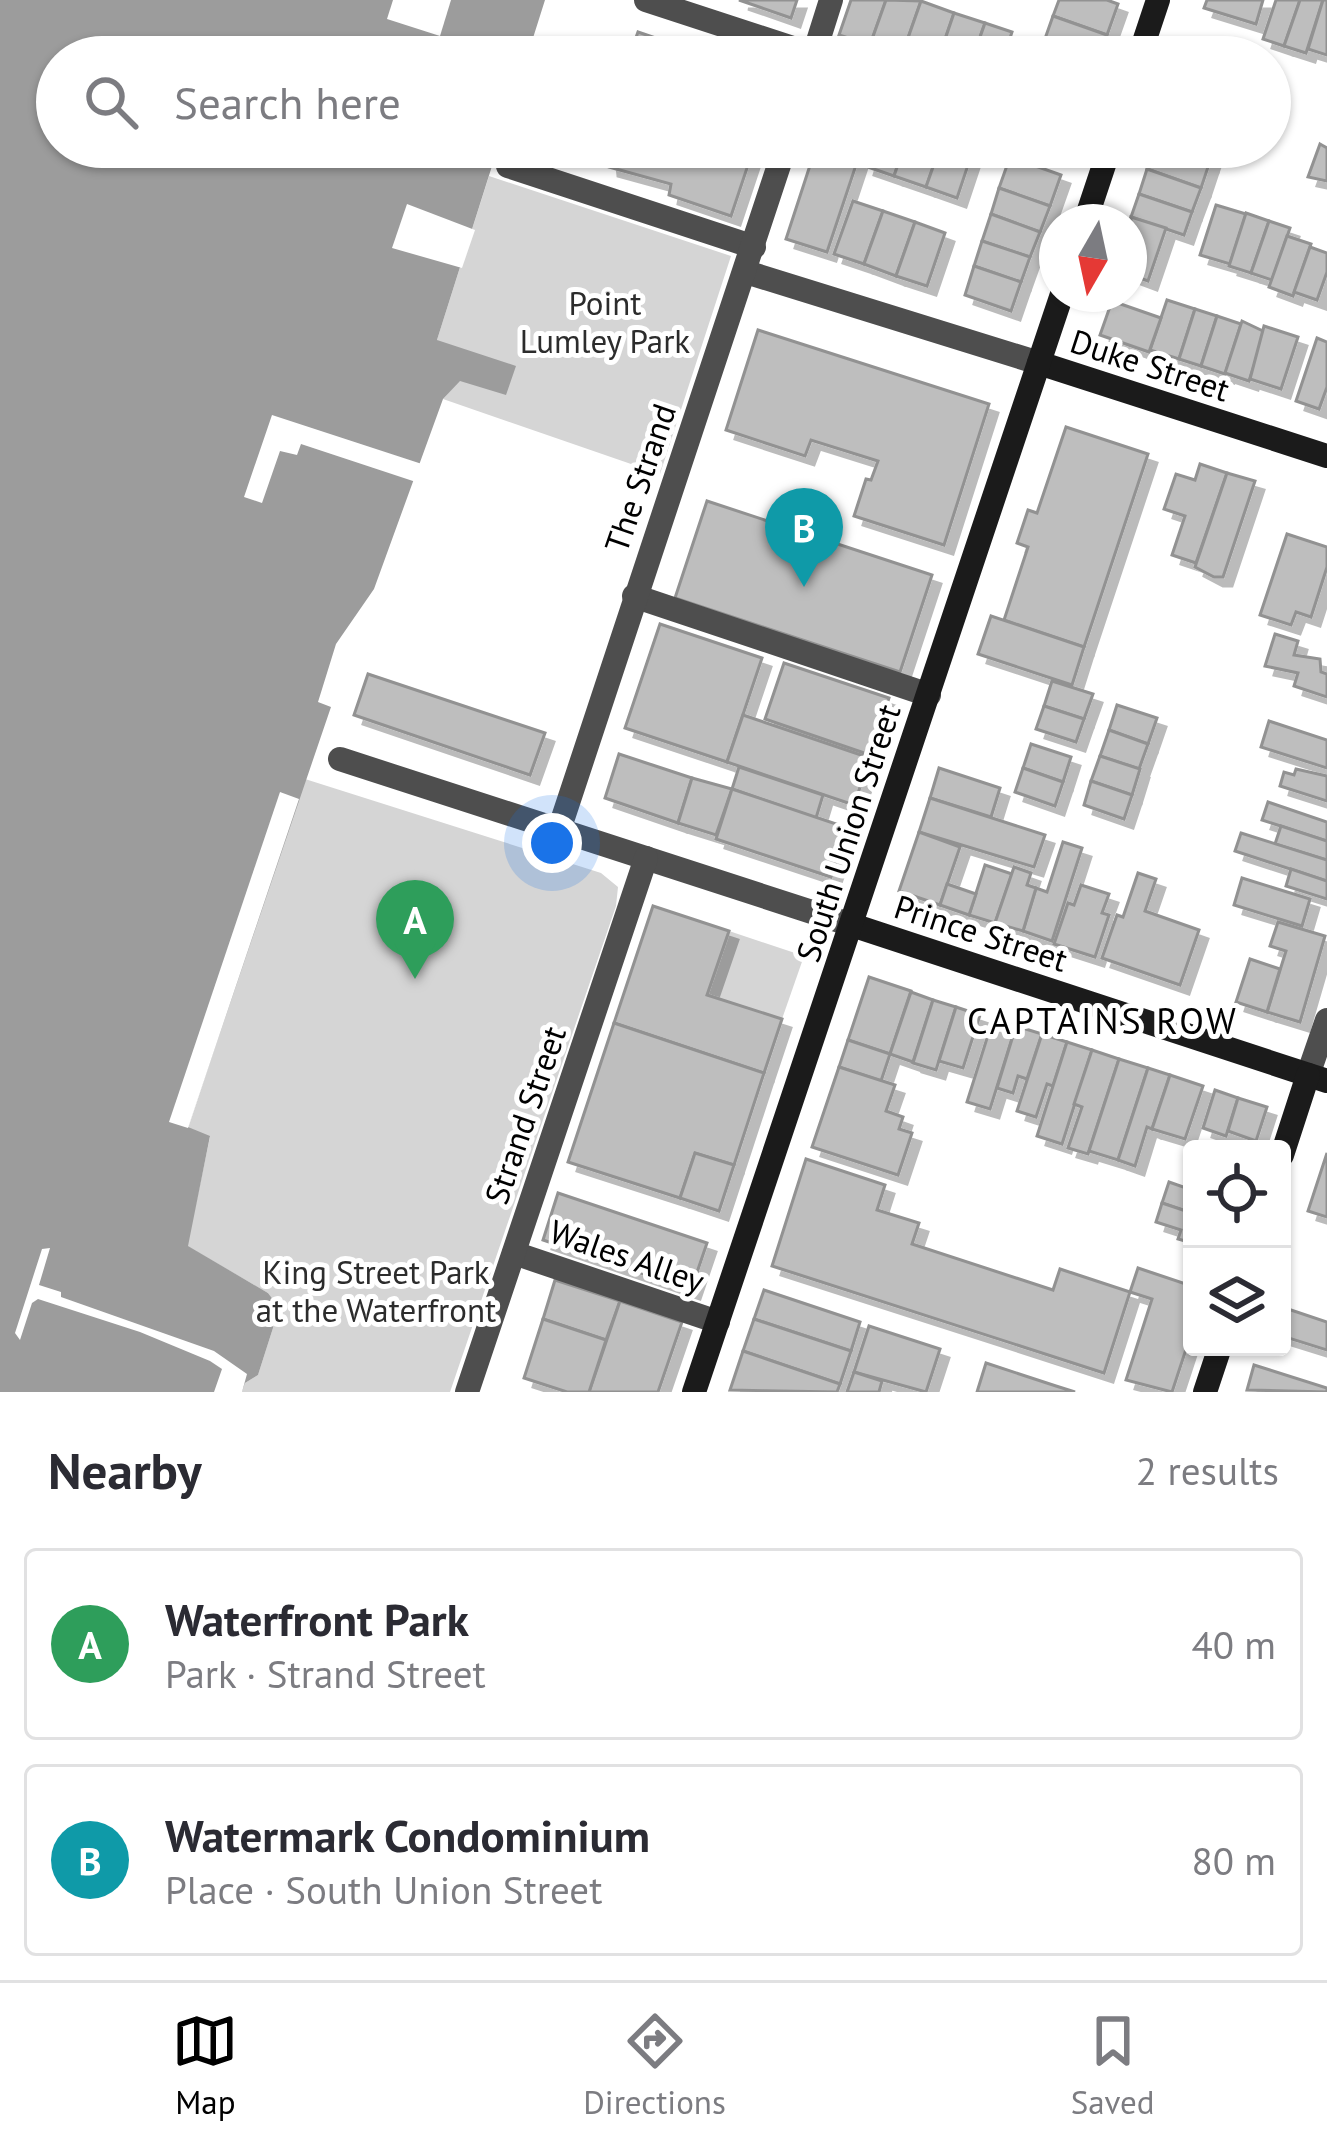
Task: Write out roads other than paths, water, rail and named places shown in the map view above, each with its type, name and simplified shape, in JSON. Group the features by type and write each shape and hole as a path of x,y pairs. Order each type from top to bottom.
{"street":[{"path":"646,0 755,36"},
{"path":"821,36 831,0"},
{"path":"1146,36 1158,0"},
{"name":"Duke Street","path":"513,168 1039,363 1327,457"},
{"name":"The Strand","path":"559,830 778,168"},
{"path":"1090,204 1099,168"},
{"name":"South Union Street","path":"694,1392 1056,312"},
{"path":"634,596 929,695"},
{"name":"Prince Street","path":"340,759 1318,1078"},
{"name":"Strand Street","path":"467,1392 646,858"},
{"path":"1289,1140 1318,1078 1327,1020"},
{"name":"Wales Alley","path":"517,1242 718,1322"},
{"path":"1205,1392 1217,1356"}],"place":[{"name":"Watermark Condominium","path":"804,587"},
{"name":"Waterfront Park","path":"415,979"}],"district":[{"name":"CAPTAINS ROW","path":"1103,1021"}],"park label":[{"name":"Point Lumley Park","path":"605,322"},
{"name":"King Street Park at the Waterfront","path":"376,1291"}]}
